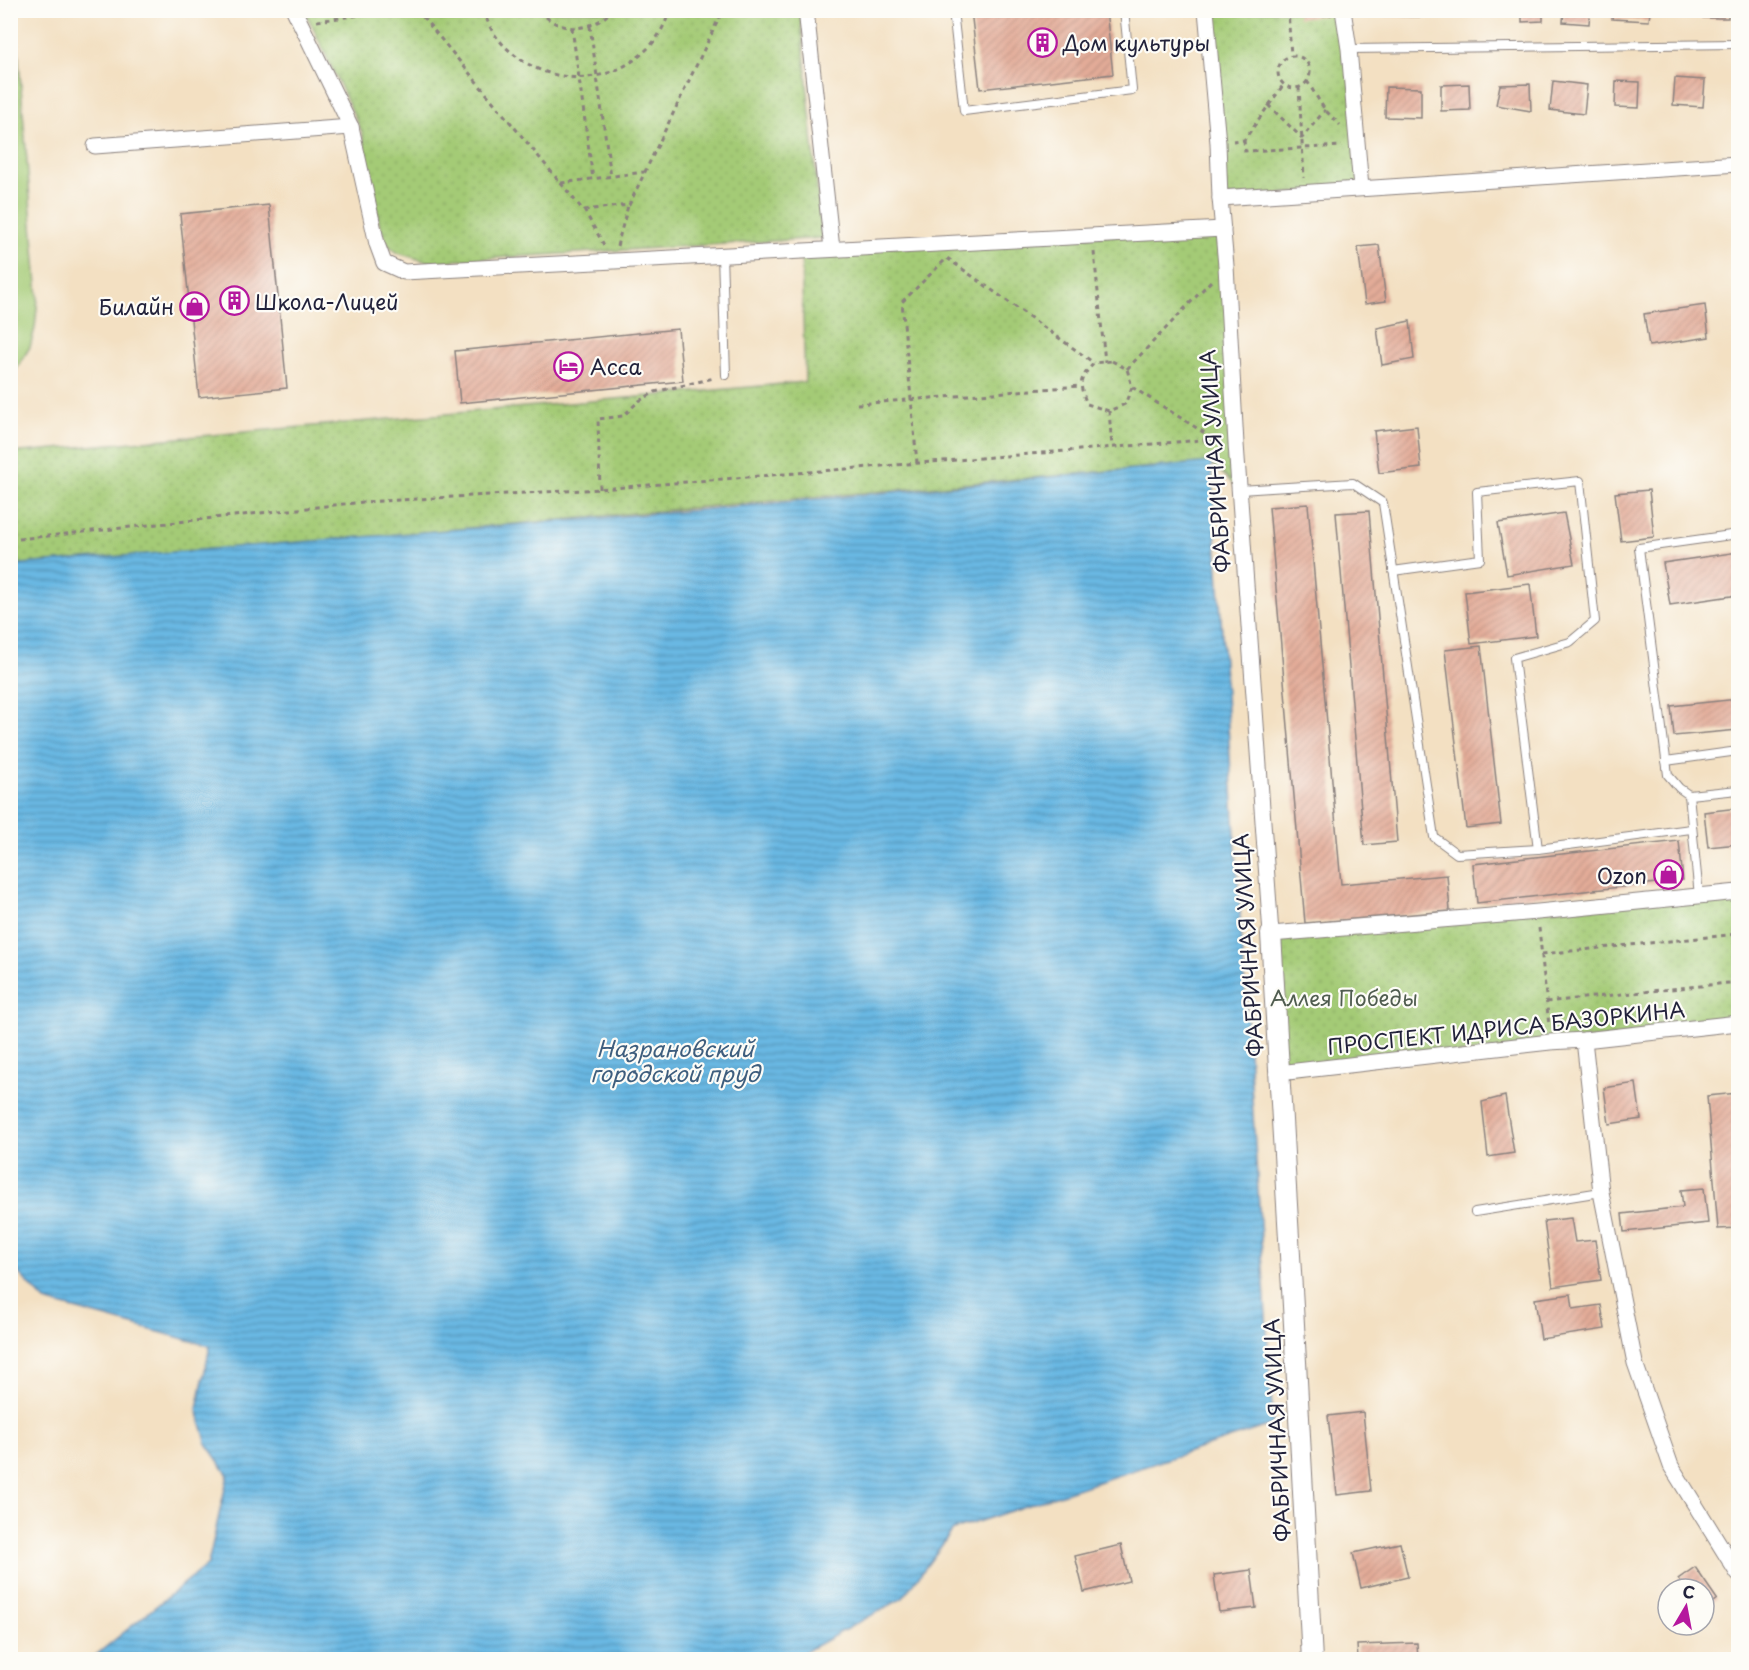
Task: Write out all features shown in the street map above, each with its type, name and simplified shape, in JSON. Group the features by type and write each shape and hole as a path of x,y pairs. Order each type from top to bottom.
{"street":[{"path":"806,10 832,249"},
{"name":"ФАБРИЧНАЯ УЛИЦА","path":"1206,10 1218,143 1236,444 1271,934 1312,1659"},
{"path":"1343,10 1349,49 1361,189"},
{"path":"297,17 351,127 377,244 384,263 404,272 1223,229"},
{"path":"95,146 351,127"},
{"path":"1220,198 1738,164"},
{"path":"1271,934 1538,912 1738,892"},
{"name":"ПРОСПЕКТ ИДРИСА БАЗОРКИНА","path":"1279,1073 1738,1023"},
{"path":"1584,1040 1600,1192 1635,1363 1671,1466 1738,1574"}],"lane":[{"path":"954,10 964,111 1132,90 1124,10"},
{"path":"1349,49 1738,44"},
{"path":"722,255 726,375"},
{"path":"1394,571 1480,559 1476,492 1580,481 1595,621 1570,642 1514,658 1538,849"},
{"path":"1240,490 1353,483 1383,503 1434,837 1457,854 1538,849 1691,829"},
{"path":"1738,534 1639,548 1668,775 1679,788 1689,795 1738,790"},
{"path":"1666,760 1738,752"},
{"path":"1689,795 1699,896"},
{"path":"1475,1212 1600,1192"}],"path":[{"path":"297,17 396,10"},
{"path":"417,10 584,210 613,261"},
{"path":"483,10 492,31 515,57 545,73 579,78 597,76 623,66 646,50 664,27 670,10"},
{"path":"540,10 555,24 572,28 584,28 599,23 612,10"},
{"path":"613,261 628,205 723,10"},
{"path":"1288,10 1291,56"},
{"path":"590,26 611,177"},
{"path":"572,28 593,179"},
{"path":"1291,56 1299,56 1307,62 1310,72 1307,81 1293,88 1280,80 1278,69 1284,60 1291,56"},
{"path":"1307,81 1325,110 1358,145"},
{"path":"1284,84 1244,140 1245,151 1358,145"},
{"path":"1299,87 1305,192"},
{"path":"1268,105 1302,138"},
{"path":"1302,138 1325,110"},
{"path":"1218,143 1244,140"},
{"path":"561,183 644,172"},
{"path":"584,210 628,205"},
{"path":"1093,235 1105,362"},
{"path":"917,463 902,302 947,258 1094,363 1112,361 1127,369 1132,387 1125,404 1109,411 1087,404 1080,386 1082,376 1094,363"},
{"path":"1127,369 1226,266"},
{"path":"600,489 598,418 623,416 639,401 655,392 726,375"},
{"path":"857,404 1080,386"},
{"path":"10,540 363,502 600,489 1214,439 1132,387"},
{"path":"1109,411 1112,447"},
{"path":"1538,912 1550,1042"},
{"path":"1542,954 1738,934"},
{"path":"1546,1002 1738,982"}],"green space":[{"path":"305,11 800,11 822,238 428,262 398,253 388,245 380,227 362,132"},
{"path":"1206,11 1343,11 1361,188 1220,198"},
{"path":"11,31 18,50 38,298 35,328 30,347 11,378"},
{"path":"1223,229 1240,490 1210,462 366,537 11,565 11,453 805,382 801,251"},
{"name":"Аллея Победы","path":"1738,892 1738,1024 1279,1073 1271,935"}],"water":[{"name":"Назрановский городской пруд","path":"1211,462 1273,1424 953,1530 903,1598 792,1659 91,1659 208,1564 228,1475 207,1445 197,1409 210,1346 45,1301 11,1265 11,565 699,510"}],"building":[{"name":"Дом культуры","path":"971,10 1106,10 1113,74 980,89"},
{"path":"1297,10 1331,10 1331,15 1298,18"},
{"path":"1383,10 1434,10 1434,17 1383,16"},
{"path":"1522,10 1543,10 1543,21 1522,22"},
{"path":"1564,10 1590,10 1589,24 1563,22"},
{"path":"1613,10 1650,10 1649,21 1612,19"},
{"path":"1703,10 1728,10 1728,18 1703,18"},
{"path":"1675,78 1705,80 1703,107 1673,105"},
{"path":"1553,81 1587,85 1584,114 1550,110"},
{"path":"1616,81 1640,82 1639,108 1615,107"},
{"path":"1469,84 1470,110 1441,111 1441,85"},
{"path":"1530,84 1531,111 1496,105 1500,85"},
{"path":"1386,87 1421,88 1421,118 1385,117"},
{"name":"Школа-Лицей","path":"269,205 287,388 199,397 180,214"},
{"path":"1379,245 1386,301 1365,304 1358,247"},
{"path":"1705,305 1709,337 1649,346 1644,314"},
{"path":"1410,321 1414,359 1382,365 1377,328"},
{"name":"Асса","path":"678,329 683,381 460,403 455,351"},
{"path":"1417,426 1421,468 1379,473 1374,431"},
{"path":"1649,490 1654,537 1621,541 1615,493"},
{"path":"1308,504 1341,884 1447,875 1450,911 1305,923 1269,507"},
{"path":"1369,511 1397,842 1364,845 1336,513"},
{"path":"1564,513 1574,564 1507,575 1498,523"},
{"path":"1738,552 1738,595 1670,605 1663,563"},
{"path":"1530,584 1536,636 1471,644 1465,592"},
{"path":"1481,646 1501,824 1466,828 1445,650"},
{"path":"1738,699 1738,730 1674,736 1671,706"},
{"path":"1738,808 1738,844 1708,847 1704,812"},
{"path":"1679,841 1683,880 1477,903 1473,864"},
{"path":"1636,1083 1641,1119 1609,1124 1604,1088"},
{"path":"1738,1093 1738,1228 1718,1229 1707,1096"},
{"path":"1505,1096 1514,1153 1488,1157 1482,1102"},
{"path":"1704,1188 1708,1223 1624,1232 1622,1214 1683,1207 1681,1190"},
{"path":"1571,1218 1575,1242 1595,1240 1601,1280 1553,1287 1544,1221"},
{"path":"1571,1294 1573,1309 1601,1305 1605,1329 1541,1339 1535,1299"},
{"path":"1363,1412 1371,1491 1337,1495 1328,1416"},
{"path":"1400,1543 1408,1577 1361,1588 1353,1553"},
{"path":"1121,1545 1129,1581 1084,1592 1075,1556"},
{"path":"1695,1567 1702,1577 1681,1577"},
{"path":"1251,1570 1256,1608 1219,1612 1214,1575"},
{"path":"1417,1643 1418,1660 1358,1660 1357,1645"}],"place":[{"name":"Дом культуры","path":"1042,42"},
{"name":"Школа-Лицей","path":"234,301"},
{"name":"Билайн","path":"195,306"},
{"name":"Асса","path":"569,366"},
{"name":"Ozon","path":"1668,875"}]}
